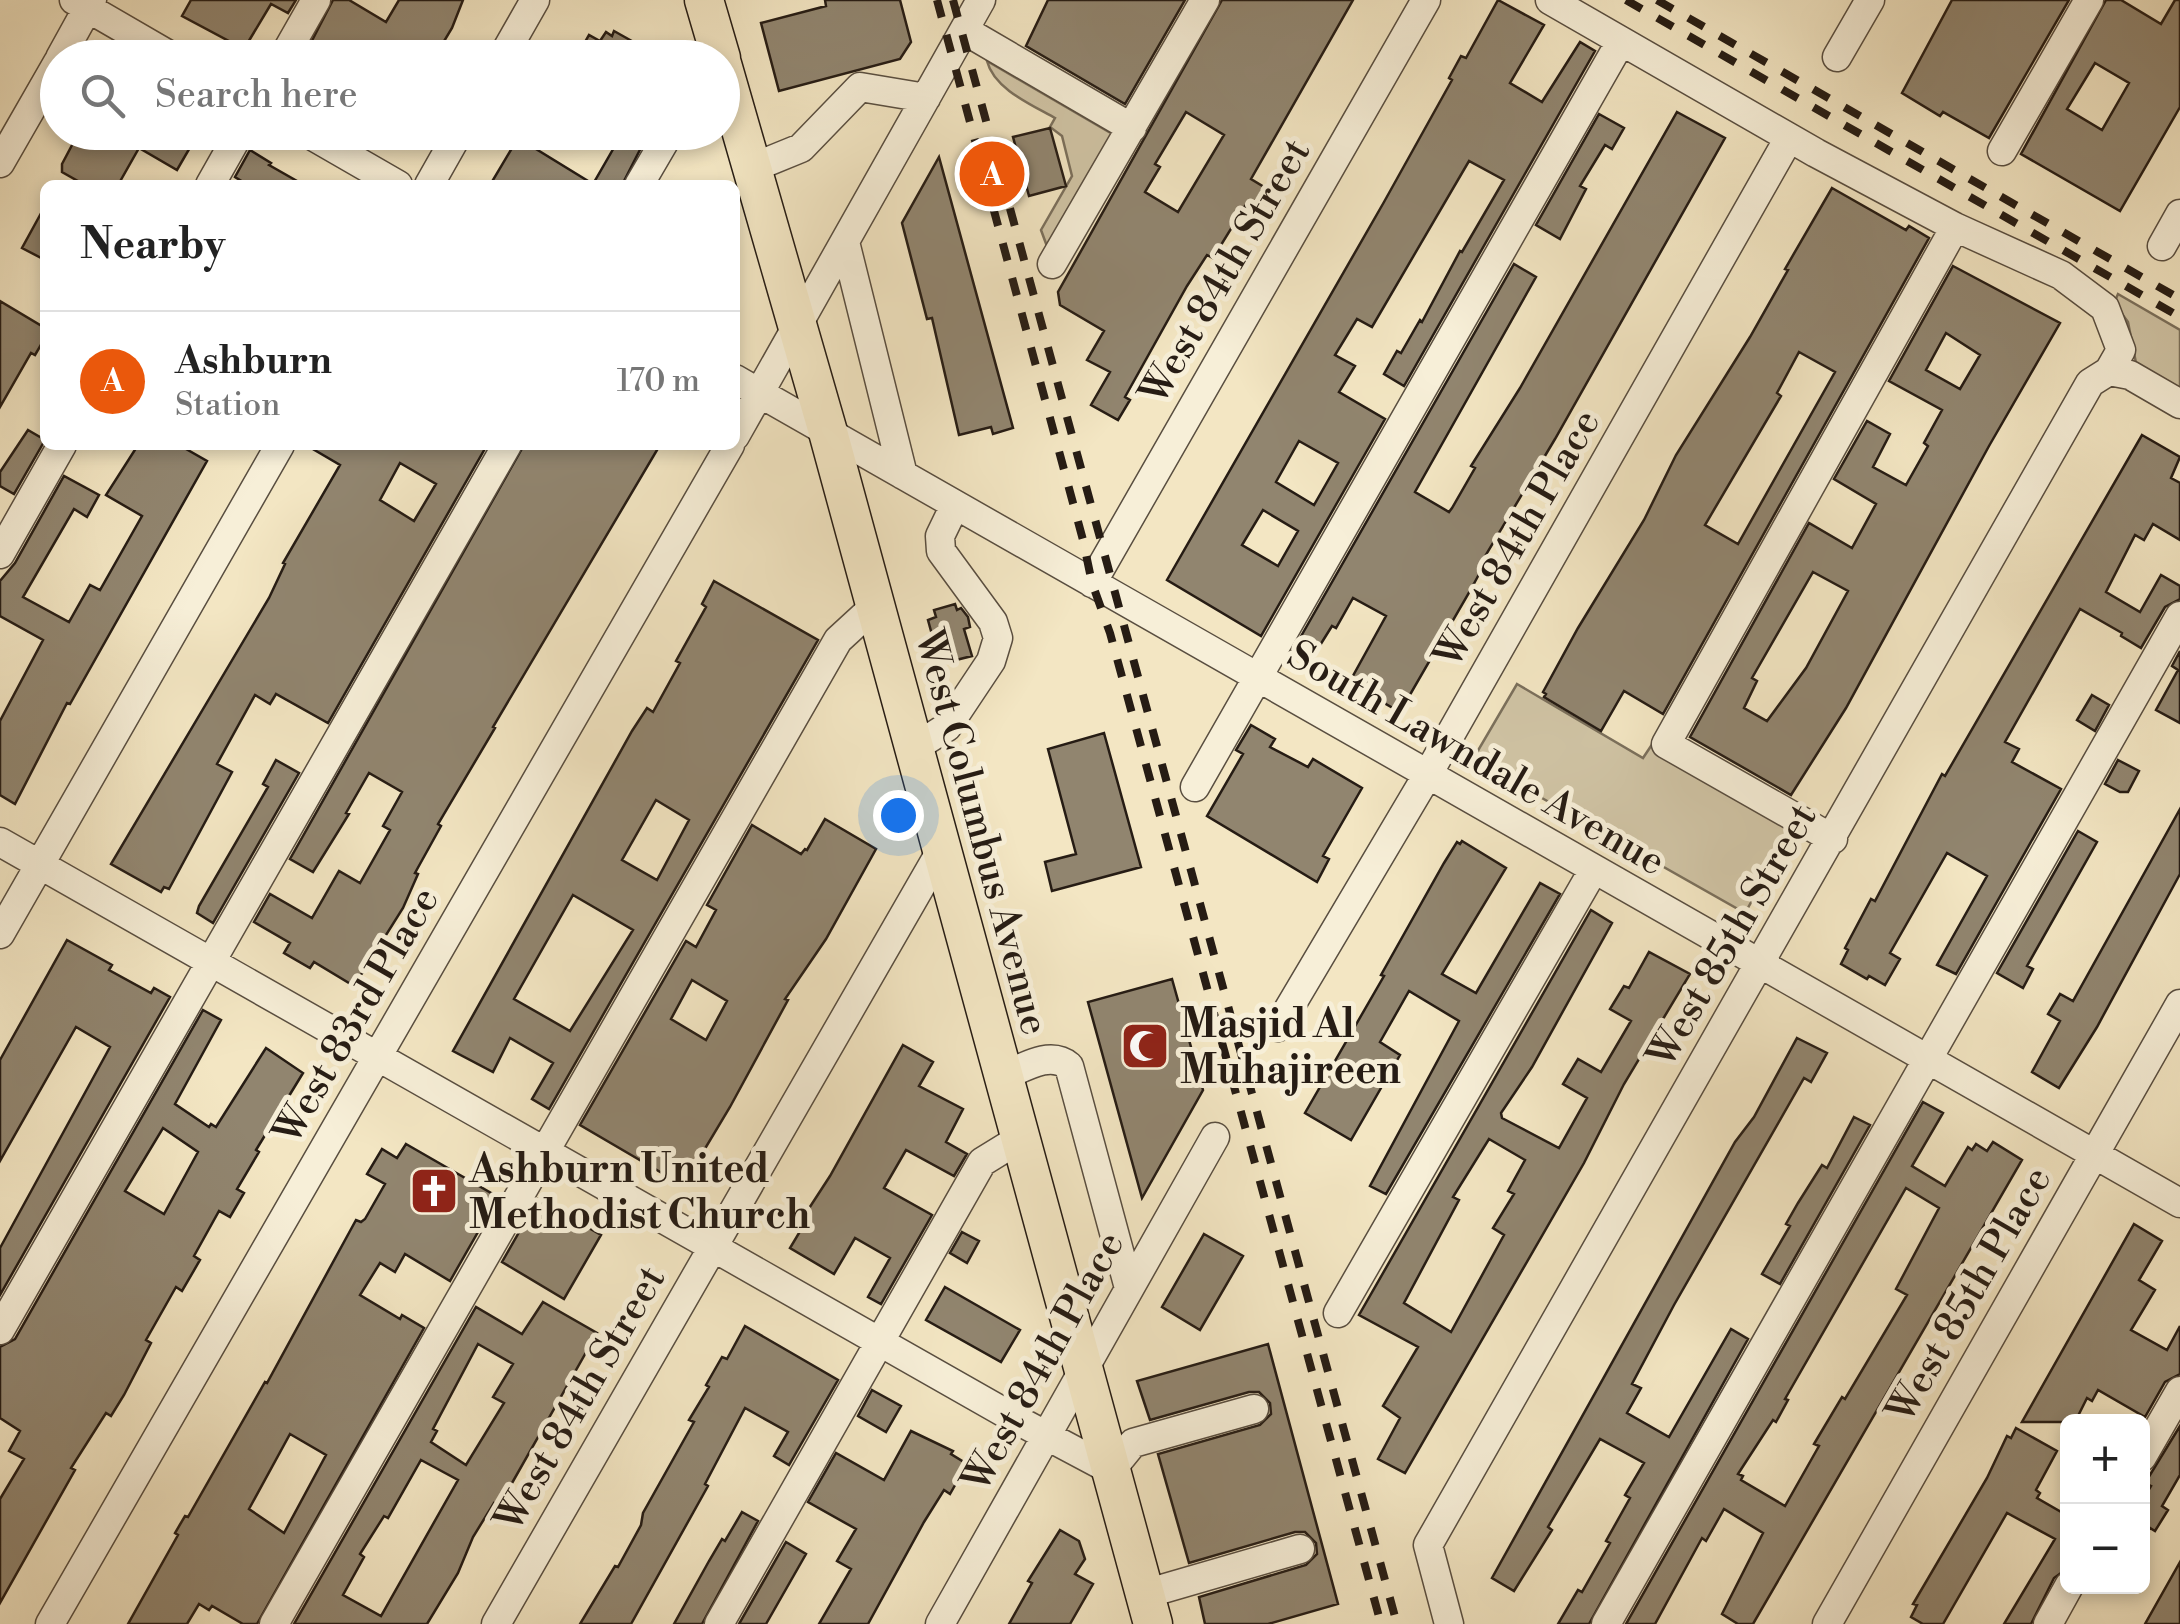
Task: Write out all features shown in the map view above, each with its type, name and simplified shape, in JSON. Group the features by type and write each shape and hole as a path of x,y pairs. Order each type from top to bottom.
{"main road":[{"name":"West Columbus Avenue","path":"704,0 715,40"},
{"name":"West Columbus Avenue","path":"740,128 828,432 1149,1609"}],"street":[{"path":"293,40 316,0"},
{"path":"512,40 535,0"},
{"path":"740,415 747,386 797,326 982,0"},
{"path":"1052,264 1205,0"},
{"name":"West 84th Street","path":"1092,583 1426,0"},
{"path":"1550,0 1789,138 1955,226 2061,275 2105,308 2121,350 2109,371 2130,375 2180,404"},
{"path":"1837,58 1870,0"},
{"path":"2002,150 2088,0"},
{"path":"68,40 85,3 145,40"},
{"path":"964,30 1132,128"},
{"path":"1195,787 1621,41"},
{"path":"752,168 801,148 860,88 926,98"},
{"path":"0,163 40,93"},
{"name":"West 84th Place","path":"1278,1026 1428,774 1789,138"},
{"path":"213,180 230,150"},
{"path":"337,150 389,180"},
{"path":"432,180 449,150"},
{"path":"642,180 659,150"},
{"path":"2162,246 2180,214"},
{"path":"1833,839 1666,744 1955,226"},
{"path":"845,242 903,475"},
{"name":"West 85th Street","path":"1449,1624 1428,1545 2090,383 2109,371"},
{"name":"South Lawndale Avenue","path":"747,386 2180,1203"},
{"path":"0,554 59,450"},
{"path":"0,934 277,450"},
{"path":"0,1330 504,450"},
{"name":"West 83rd Place","path":"50,1624 727,450"},
{"path":"914,748 947,727 991,660 998,638 993,622 941,550 940,536 955,505"},
{"path":"274,1624 838,640 875,606"},
{"path":"1606,1624 2180,616"},
{"path":"0,842 1111,1470 1133,1443 1254,1408"},
{"name":"West 84th Street","path":"496,1624 942,849"},
{"path":"1338,1312 1594,869"},
{"name":"West 85th Place","path":"1827,1624 2180,1004"},
{"path":"1004,1076 1048,1059 1064,1061 1069,1066 1129,1288"},
{"name":"West 84th Place","path":"940,1624 1214,1136"},
{"path":"719,1624 982,1162 1020,1138"},
{"path":"2150,1443 2180,1392"},
{"path":"1149,1609 1300,1549"},
{"path":"2048,1624 2065,1594"}],"shaded area":[{"path":"987,61 1114,135 1048,249 1041,230 1072,176 1062,136 1050,127 1055,118 1006,88"},
{"path":"2118,294 2180,330 2180,388 2136,363 2128,322 2114,303"},
{"path":"1517,684 1643,758 1651,746 1794,826 1745,913 1473,759"}],"building":[{"path":"191,0 296,0 288,13 271,4 249,40 227,40 182,16"},
{"path":"333,0 349,0 386,22 399,0 463,0 445,40 312,40"},
{"path":"825,0 900,0 911,42 900,59 779,91 761,23 826,6"},
{"path":"1048,0 1185,0 1125,104 1026,46"},
{"path":"1222,0 1353,0 1251,179 1264,187 1251,209 1245,206 1213,258 1207,255 1187,286 1125,397 1130,400 1118,420 1091,405 1110,372 1087,360 1104,331 1060,305 1058,292","holes":["1186,112 1224,135 1178,212 1145,192 1160,167 1155,164"]},
{"path":"1498,0 1544,25 1510,83 1542,102 1580,42 1595,51 1404,386 1384,374 1397,351 1401,353 1422,322 1504,180 1469,161 1372,327 1357,319 1335,355 1355,366 1339,392 1385,419 1261,636 1167,580 1384,202 1452,80 1449,78 1461,56 1466,58","holes":["1299,441 1338,463 1314,505 1276,482","1263,510 1298,531 1278,566 1242,545"]},
{"path":"1952,0 2069,0 1989,138 1902,93"},
{"path":"2106,0 2121,0 2161,24 2175,0 2180,0 2180,107 2120,211 2021,154","holes":["2095,63 2129,83 2102,130 2067,109"]},
{"path":"614,31 630,40 601,40 606,32 612,36"},
{"path":"1677,112 1725,138 1400,712 1349,683 1386,616 1353,598 1309,663 1292,652 1514,264 1536,277 1415,492 1449,512 1452,508 1475,468 1471,466 1520,388"},
{"path":"1599,114 1624,128 1612,149 1605,145 1580,186 1586,189 1560,239 1536,225"},
{"path":"1050,128 1066,186 1029,196 1013,137"},
{"path":"69,150 138,150 121,180 76,180 62,172"},
{"path":"142,150 189,150 177,170"},
{"path":"250,150 295,180 240,180 235,177"},
{"path":"511,150 538,150 586,180 493,180"},
{"path":"613,150 640,150 625,180 595,180"},
{"path":"939,157 1013,428 993,434 991,427 959,435 932,318 927,319 902,223"},
{"path":"1832,188 1906,230 1909,226 1929,238 1663,714 1624,691 1601,731 1544,697 1543,692 1644,520 1676,455 1750,337 1788,270 1785,269","holes":["1799,352 1835,372 1738,544 1705,525 1781,396 1777,393"]},
{"path":"40,215 40,257 22,248"},
{"path":"1953,266 2060,323 1846,708 1791,795 1690,737 1809,523 1852,548 1876,504 1834,479 1867,421 1890,434 1873,467 1906,485 1928,446 1924,443 1942,410 1889,381","holes":["1946,333 1980,355 1960,389 1926,370","1813,572 1848,591 1806,668 1767,721 1744,708 1757,681 1752,678"]},
{"path":"0,301 40,325 40,346 35,355 31,353 0,407"},
{"path":"28,430 40,437 40,449 14,494 0,486 0,472"},
{"path":"2142,435 2180,457 2171,478 2180,483 2180,540 2153,524 2144,540 2135,535 2106,592 2140,612 2161,575 2180,586 2180,599 2165,607 2141,648 2080,609 2005,742 2019,749 2012,762 2061,789 1956,974 1937,965 1987,876 1947,853 1890,953 1900,959 1885,985 1869,976 1867,979 1841,964 1848,950 1845,948 1871,899 1875,901 1942,774 1945,776"},
{"path":"135,450 188,450 207,461 70,704 67,703 15,804 0,795 0,721 43,640 0,616 0,581 15,563 64,476 99,495 87,517 74,509 23,597 69,622 90,585 100,590 142,516 106,495"},
{"path":"314,450 484,450 328,723 276,694 270,704 255,695 217,764 232,772 169,889 164,887 161,892 111,864 269,598 283,563 340,465","holes":["400,463 436,484 414,521 380,500"]},
{"path":"521,450 657,450 438,824 441,826 415,873 418,874 403,908 354,986 314,962 310,968 284,953 290,943 254,922 270,894 312,918 339,871 360,883 390,830 383,826 402,792 369,773 313,872 290,859"},
{"path":"714,581 818,640 549,1109 532,1099 553,1063 510,1038 493,1072 453,1051 632,731 647,708 653,712 706,607 702,604","holes":["656,800 689,820 657,880 622,860","573,895 633,930 570,1031 514,999"]},
{"path":"955,604 968,617 970,627 964,629 972,656 940,664 928,620 936,617 934,610"},
{"path":"2180,651 2180,723 2156,710 2178,670 2172,666"},
{"path":"2092,695 2109,705 2095,731 2077,720"},
{"path":"1251,725 1275,739 1270,747 1308,767 1313,759 1362,788 1323,856 1329,859 1317,882 1207,816 1243,754 1236,750"},
{"path":"1104,733 1141,867 1052,891 1045,862 1076,854 1048,749"},
{"path":"276,760 299,773 213,923 197,913 199,906 268,787 263,784"},
{"path":"2118,760 2139,771 2128,792 2105,784"},
{"path":"2180,809 2180,874 2097,1027 2059,1088 2032,1072 2060,1021 2048,1014 2060,994 2073,1001"},
{"path":"825,819 876,849 826,939 785,999 788,1000 730,1107 685,1182 679,1183 580,1125 686,941 696,947 716,910 707,905 752,825 801,854","holes":["692,980 727,1001 706,1040 671,1019"]},
{"path":"2078,831 2097,842 2027,966 2033,969 2023,988 1997,973"},
{"path":"1462,841 1506,868 1442,974 1476,993 1540,883 1560,894 1386,1194 1370,1186 1459,1021 1409,991 1380,1042 1400,1055 1351,1140 1305,1113 1444,863 1457,842"},
{"path":"1591,910 1612,923 1532,1067 1501,1113 1502,1118 1559,1148 1587,1098 1563,1084 1578,1059 1601,1072 1631,1021 1610,1009 1624,986 1629,988 1649,952 1690,974 1405,1473 1378,1459 1400,1418 1383,1406 1418,1347 1359,1315","holes":["1489,1139 1525,1160 1508,1191 1514,1194 1493,1228 1504,1235 1451,1332 1404,1303 1459,1200 1453,1197"]},
{"path":"67,940 112,965 109,970 151,993 154,988 170,997 0,1295 0,1248 110,1047 76,1027 0,1161 0,1060"},
{"name":"Masjid Al Muhajireen","path":"1172,979 1203,1090 1142,1198 1088,1002"},
{"path":"203,1010 221,1020 175,1104 209,1127 216,1127 266,1048 303,1073 256,1150 259,1152 237,1189 244,1193 230,1217 219,1211 194,1256 200,1260 182,1291 176,1287 146,1340 151,1343 124,1395 111,1416 106,1413 71,1468 75,1470 0,1603 0,1499 24,1459 9,1451 20,1431 0,1418 0,1347 15,1339","holes":["163,1128 198,1152 164,1214 125,1191"]},
{"path":"1797,1038 1827,1053 1811,1082 1804,1078 1674,1305 1632,1384 1641,1388 1627,1413 1669,1437 1731,1329 1748,1339 1589,1624 1558,1624 1610,1543 1606,1541 1630,1498 1625,1495 1644,1463 1600,1439 1548,1527 1552,1530 1514,1591 1492,1578"},
{"path":"903,1045 933,1062 919,1086 963,1109 946,1142 967,1154 954,1176 906,1150 884,1188 932,1215 881,1304 868,1297 890,1258 855,1238 834,1274 790,1248 808,1218 804,1216"},
{"path":"1923,1102 1943,1113 1912,1166 1945,1186 1968,1147 1972,1150 1976,1144 1987,1151 1993,1142 2022,1160 1753,1624 1738,1624 1722,1614 1763,1533 1724,1509 1706,1541 1702,1538 1655,1624 1626,1624","holes":["1906,1188 1939,1208 1896,1289 1907,1295 1814,1444 1819,1446 1785,1506 1741,1480 1743,1476 1738,1474 1773,1420 1776,1422 1788,1400 1785,1399"]},
{"path":"1854,1117 1870,1125 1780,1284 1762,1274 1790,1226 1786,1224 1798,1203 1822,1165 1827,1168"},
{"path":"406,1144 498,1197 450,1281 405,1254 395,1272 380,1263 360,1295 424,1328 257,1624 243,1624 212,1606 209,1610 199,1604 187,1624 128,1624 178,1535 175,1533 267,1383 356,1220 365,1219 385,1184 367,1174 382,1149 397,1158","holes":["290,1434 326,1455 284,1533 249,1509"]},
{"path":"538,1199 601,1235 564,1299 502,1262"},
{"path":"2134,1224 2162,1241 2139,1280 2155,1290 2131,1330 2167,1350 2180,1326 2180,1374 2165,1382 2147,1414 2140,1414 2098,1390 2092,1401 2087,1398 2079,1414 2060,1414 2060,1422 2022,1422"},
{"path":"962,1232 979,1241 967,1263 950,1253"},
{"path":"1204,1234 1243,1256 1200,1330 1162,1307"},
{"path":"945,1287 1020,1330 1001,1362 926,1320"},
{"path":"543,1302 597,1333 499,1506 494,1503 473,1537 458,1573 427,1624 294,1624 476,1307 522,1334","holes":["478,1344 513,1364 493,1397 504,1403 466,1465 431,1442 437,1431 433,1429","421,1460 458,1480 381,1616 343,1595 364,1557 360,1554 384,1516 388,1518"]},
{"path":"745,1326 838,1380 789,1465 774,1456 788,1432 745,1408 705,1484 708,1486 631,1624 580,1624 615,1566 618,1567 694,1422 689,1420 709,1387 706,1385 722,1357 727,1359"},
{"path":"1268,1344 1338,1604 1268,1624 1205,1624 1199,1597 1306,1565 1317,1554 1316,1543 1305,1532 1295,1532 1189,1563 1158,1454 1260,1425 1271,1414 1270,1403 1259,1392 1249,1392 1150,1420 1137,1381"},
{"path":"872,1390 901,1406 886,1432 858,1416"},
{"path":"2180,1426 2180,1475 2162,1506 2168,1510 2155,1531 2150,1528 2150,1475"},
{"path":"2016,1428 2057,1451 2036,1490 2040,1493 2037,1498 2060,1511 2060,1574 2054,1578 2031,1624 2004,1624 2055,1539 2007,1513 1943,1624 1923,1624 1911,1617 1917,1605 1913,1604 1987,1478 2007,1436 2011,1438"},
{"path":"911,1431 953,1451 951,1454 967,1464 950,1494 944,1490 924,1522 868,1624 819,1624 851,1569 837,1561 856,1529 808,1502 836,1453 884,1480"},
{"path":"742,1512 758,1521 702,1624 674,1624 722,1539 725,1541"},
{"path":"1060,1530 1079,1541 1085,1559 1075,1574 1093,1584 1070,1624 1009,1624 1032,1583 1028,1581"},
{"path":"786,1542 806,1554 766,1624 739,1624"},
{"path":"2180,1562 2180,1624 2145,1624"}],"railway":[{"path":"937,0 1092,583 1110,633 1381,1624"},
{"path":"953,0 1397,1624"},
{"path":"1626,0 2180,317"},
{"path":"1657,0 2180,299"}],"place":[{"name":"Ashburn","path":"992,174"},
{"name":"Masjid Al Muhajireen","path":"1145,1046"},
{"name":"Ashburn United Methodist Church","path":"434,1191"}]}
